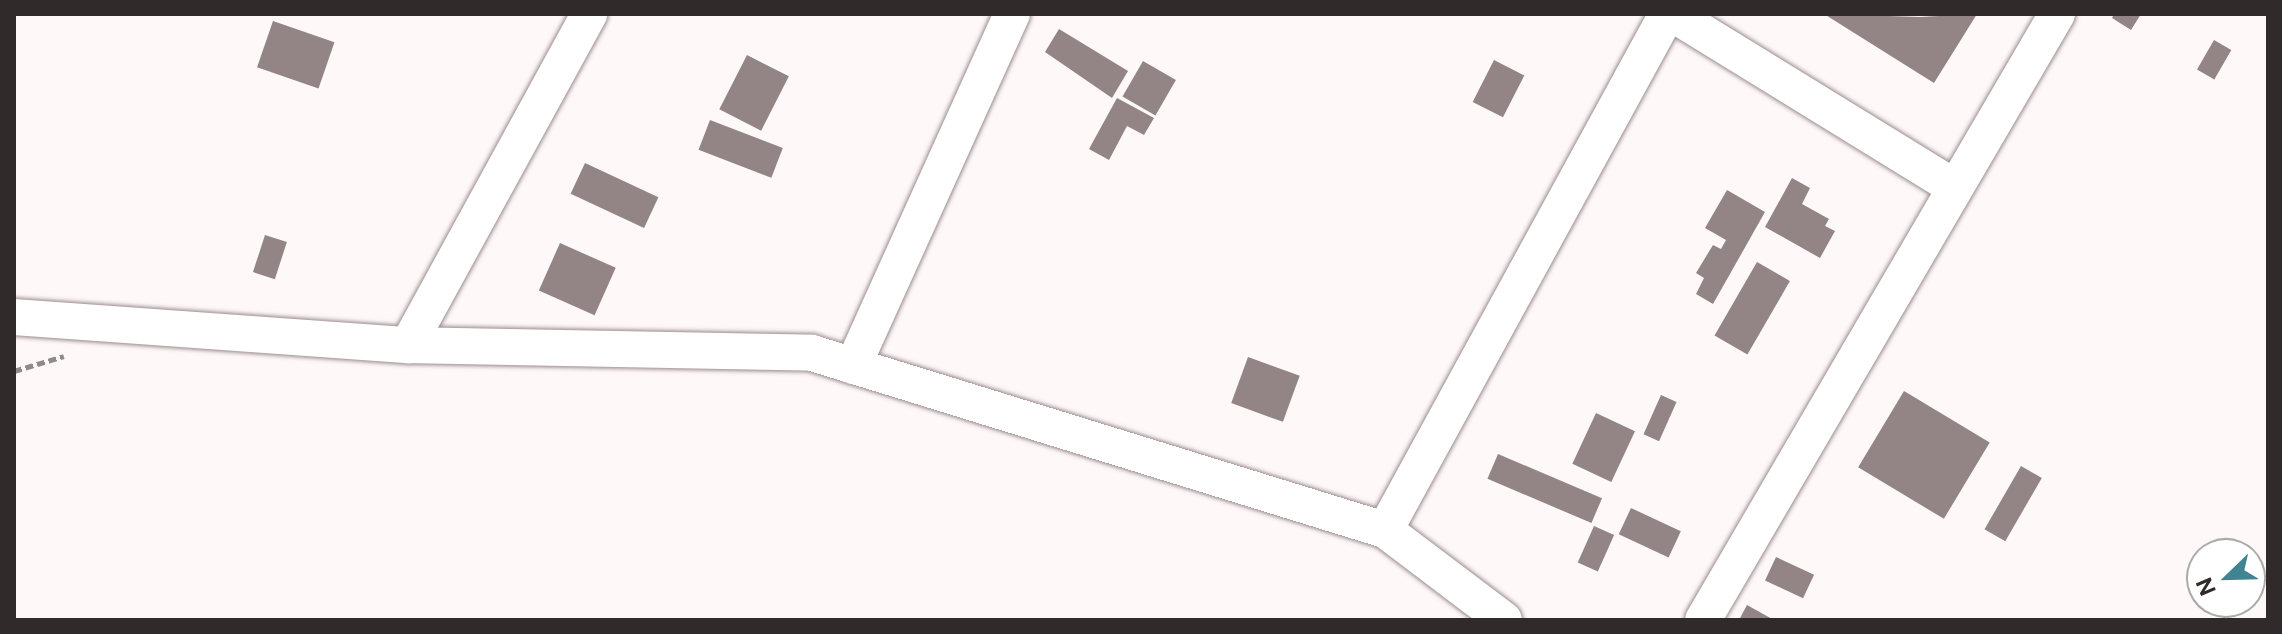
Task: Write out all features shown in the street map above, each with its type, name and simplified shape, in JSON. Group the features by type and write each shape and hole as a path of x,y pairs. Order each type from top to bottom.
{"street":[{"path":"408,345 589,14"},
{"path":"853,366 1012,14"},
{"path":"1385,530 1670,14 1954,187"},
{"path":"1703,620 2057,14"},
{"path":"14,317 408,345 812,353 1385,530 1504,620"}],"building":[{"path":"1824,14 1920,17 1977,14 1934,83"},
{"path":"2114,14 2141,14 2131,30 2112,18"},
{"path":"273,21 334,42 319,88 257,67"},
{"path":"1059,29 1128,71 1112,98 1045,52"},
{"path":"2214,40 2231,50 2214,79 2197,69"},
{"path":"747,55 789,76 761,131 719,109"},
{"path":"1494,60 1524,75 1503,117 1473,102"},
{"path":"1143,61 1176,80 1155,116 1122,97"},
{"path":"1117,98 1154,118 1144,135 1127,126 1109,160 1089,149"},
{"path":"710,120 783,148 771,178 699,150"},
{"path":"585,163 658,197 644,228 571,194"},
{"path":"1792,178 1810,188 1802,204 1829,219 1825,226 1835,231 1820,258 1765,227"},
{"path":"1727,190 1765,212 1713,304 1696,294 1704,278 1696,273 1713,245 1721,249 1726,240 1705,228"},
{"path":"265,235 287,242 275,279 253,272"},
{"path":"560,243 616,268 595,315 539,291"},
{"path":"1757,262 1790,281 1747,355 1714,336"},
{"path":"1248,357 1300,376 1283,422 1231,403"},
{"path":"1904,391 1990,443 1944,519 1858,467"},
{"path":"1661,395 1677,402 1659,441 1644,434"},
{"path":"1596,413 1635,431 1611,482 1572,464"},
{"path":"1498,454 1602,498 1591,523 1487,479"},
{"path":"2021,466 2042,478 2005,541 1984,529"},
{"path":"1631,508 1681,531 1669,558 1619,534"},
{"path":"1594,526 1614,535 1598,571 1578,563"},
{"path":"1776,557 1814,575 1803,598 1765,581"},
{"path":"1747,605 1774,620 1739,620"}]}
